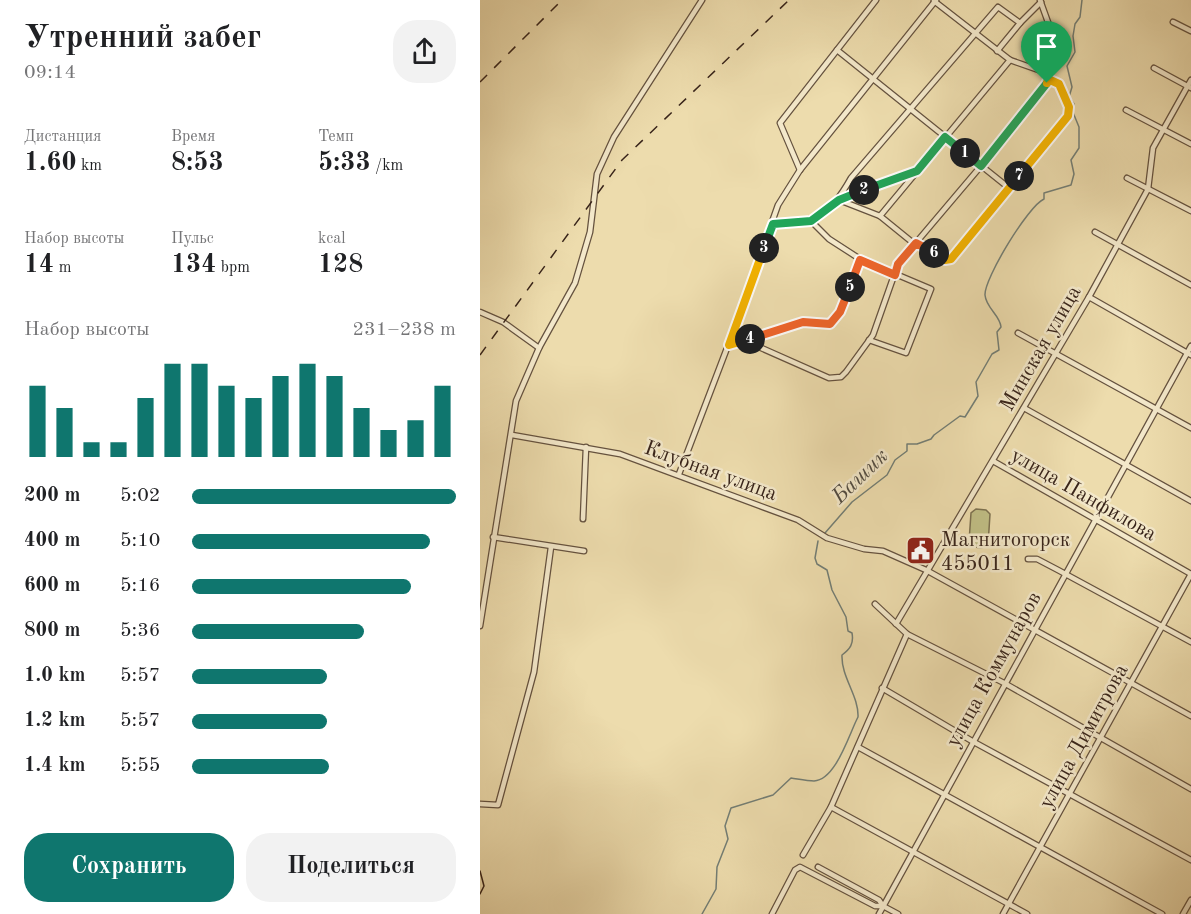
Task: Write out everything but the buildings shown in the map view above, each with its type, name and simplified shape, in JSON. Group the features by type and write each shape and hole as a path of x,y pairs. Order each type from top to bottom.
{"street":[{"path":"480,626 516,401 538,348 575,283 590,232 597,174 614,137 702,0"},
{"path":"800,170 780,123 876,0"},
{"path":"679,474 729,345 778,205 800,170 875,79 934,1 1010,60 1047,76 1059,84 1069,107 1068,116 948,260 916,243 880,216 839,200"},
{"path":"732,335 835,379 846,372 869,340 898,264 981,166 1047,76 1049,25 1041,1 997,51"},
{"path":"839,200 851,178 998,7 1020,23"},
{"path":"1173,22 1191,32"},
{"path":"837,50 1009,188"},
{"path":"880,216 1010,60"},
{"path":"1154,68 1189,87"},
{"name":"Минская улица","path":"896,624 1089,297 1148,189 1153,148 1191,81"},
{"path":"1126,110 1191,144"},
{"path":"773,224 811,221 839,200 917,171"},
{"path":"1127,178 1191,212"},
{"path":"811,221 829,239 860,260 930,287 932,292 906,353 869,340"},
{"path":"1095,232 1191,285"},
{"path":"729,345 803,322 825,325 835,321 860,260"},
{"path":"1089,297 1189,354"},
{"path":"480,312 503,322 538,348"},
{"path":"1018,333 1191,428"},
{"name":"улица Коммунаров","path":"879,914 1155,409 1189,354 1191,346"},
{"path":"1024,408 1191,501"},
{"name":"Клубная улица","path":"512,435 610,451 679,474 798,520 827,538 893,555 927,570 1191,716"},
{"path":"583,519 586,447"},
{"name":"улица Панфилова","path":"993,461 1191,574"},
{"path":"493,537 584,551"},
{"path":"480,804 498,805 534,672 551,547"},
{"path":"1028,558 1037,559 1191,642"},
{"name":"улица Димитрова","path":"1003,914 1191,574"},
{"path":"875,604 907,634 1004,683 1191,789"},
{"path":"803,855 831,807 907,634"},
{"path":"882,688 972,741 1191,860"},
{"path":"858,747 943,796 1162,914"},
{"path":"831,807 1027,914"},
{"path":"772,914 795,870 801,867 875,906 884,906"},
{"path":"818,867 879,900 884,906 898,914"},
{"path":"826,879 829,873"},
{"path":"1183,914 1191,900"}],"shaded area":[{"path":"976,509 986,510 990,514 988,545 981,548 969,542 971,513"}],"waterway":[{"name":"Башик","path":"825,533 852,502 887,475 895,460 907,451 907,444 917,444 931,439 960,416 965,417 978,396 976,382 992,354 999,350 997,332 1001,327 1000,323 985,295 992,274 1018,228 1037,204 1044,199 1044,193 1071,185 1074,174 1071,160 1079,148 1079,127 1072,110 1074,104 1069,97 1072,87 1067,66 1075,52 1073,36 1075,24 1080,17 1082,0"},
{"name":"Башик","path":"702,914 716,889 717,867 728,839 725,826 731,808 773,795 791,778 814,781 822,779 835,765 858,717 856,702 842,663 842,655 852,643 852,633 848,631 846,617 832,590 827,570 817,564 815,558 818,541"}],"tram line":[{"path":"480,871 484,886 480,894"}],"railway":[{"path":"480,82 562,0"},
{"path":"480,355 622,160 789,0"}],"place":[{"name":"Магнитогорск 455011","path":"920,551"}],"route":[{"path":"1048,79 1059,84 1069,107 1068,116 951,259 945,260 916,243 898,264 895,275 860,260 835,321 825,325 813,322 790,324 729,345 773,224 811,221 839,200 917,171 945,137 981,166 1047,83 1048,79"}]}
